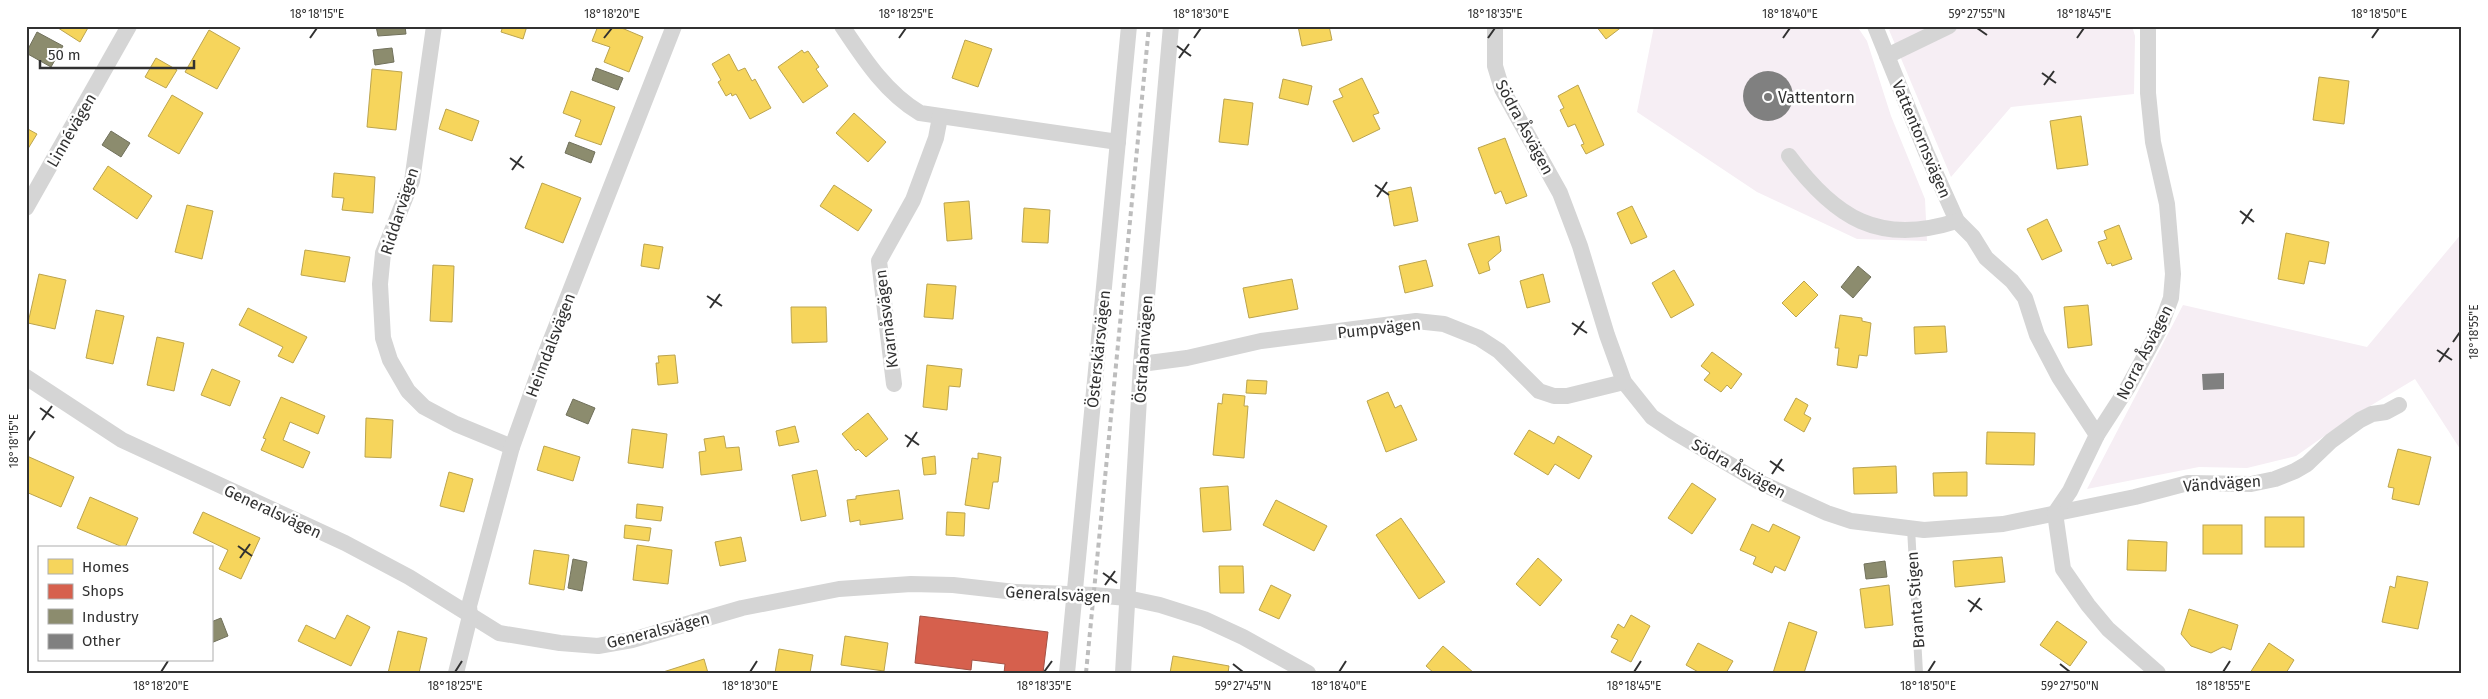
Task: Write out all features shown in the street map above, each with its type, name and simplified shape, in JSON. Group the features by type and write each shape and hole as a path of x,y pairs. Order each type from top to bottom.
{"street":[{"name":"Linnévägen","path":"26,208 129,26"},
{"name":"Riddarvägen","path":"434,26 412,181 383,254 380,284 383,338 390,360 408,391 424,408 456,424 512,447"},
{"name":"Heimdalsvägen","path":"456,673 470,616 469,606 512,447 545,355 674,26"},
{"path":"842,26 894,95 920,113 940,118 1118,142"},
{"name":"Österskärsvägen","path":"1067,673 1129,26"},
{"name":"Östrabanvägen","path":"1123,673 1141,364 1171,26"},
{"name":"Södra Åsvägen","path":"1495,26 1495,66 1502,89 1560,193 1580,246 1607,335 1624,382 1652,417 1761,483 1826,514 1851,521 1924,530 2003,524 2055,513"},
{"name":"Vattentornsvägen","path":"1875,26 1926,152 1957,221 1973,238 1986,258 2012,281 2025,298 2037,335 2059,377 2097,435"},
{"path":"1888,56 1949,26"},
{"name":"Norra Åsvägen","path":"2055,513 2070,491 2097,435 2128,387 2160,328 2171,298 2173,274 2167,204 2153,142 2148,93 2148,26"},
{"name":"Kvarnåsvägen","path":"894,384 880,261 913,200 936,138 940,118"},
{"path":"1789,156 1810,184 1831,204 1856,220 1880,229 1906,230 1940,227 1957,221"},
{"name":"Pumpvägen","path":"1141,364 1187,358 1261,341 1416,321 1444,324 1478,338 1499,350 1539,392 1554,396 1567,396 1624,382"},
{"name":"Generalsvägen","path":"26,377 122,440 345,544 409,577 499,633 560,643 598,646 632,640 742,608 839,589 911,584 953,585 1015,592 1127,598 1160,605 1204,620 1243,637 1308,673"},
{"name":"Vändvägen","path":"2055,513 2188,483 2217,482 2231,485 2275,478 2307,464 2332,441 2360,420 2372,414 2386,412 2399,405"},
{"path":"2055,513 2063,569 2088,605 2108,629 2158,673"}],"lane":[{"name":"Branta Stigen","path":"1910,528 1919,673"}],"shaded area":[{"path":"1654,26 1857,26 1867,41 1891,116 1925,199 1927,241 1857,239 1757,192 1637,112"},
{"path":"1898,26 2132,26 2135,36 2134,94 2011,107 1951,177 1889,30"},
{"path":"2462,233 2462,452 2415,379 2350,418 2296,456 2247,468 2199,467 2087,489 2183,305 2367,347"}],"building: Homes":[{"path":"55,26 89,26 80,42"},
{"path":"503,26 527,26 523,39 501,32"},
{"path":"598,26 617,26 643,37 629,72 604,62 610,47 592,41"},
{"path":"1298,26 1329,26 1332,40 1302,46"},
{"path":"1596,26 1623,26 1606,39"},
{"path":"209,30 240,48 217,89 185,72"},
{"path":"965,40 992,49 978,87 952,78"},
{"path":"802,50 804,53 808,51 819,67 816,69 828,86 803,103 778,67"},
{"path":"729,54 738,71 745,68 752,81 755,79 771,108 750,119 736,94 732,96 731,93 726,96 718,82 721,80 712,64"},
{"path":"156,58 177,70 166,88 145,77"},
{"path":"372,69 402,72 396,130 367,127"},
{"path":"2319,77 2349,81 2344,124 2313,120"},
{"path":"1362,78 1379,113 1373,115 1380,129 1353,142 1333,101 1343,97 1339,89"},
{"path":"1283,79 1312,86 1308,105 1279,98"},
{"path":"1578,85 1604,145 1586,154 1581,145 1584,144 1575,124 1568,127 1560,110 1564,108 1558,96"},
{"path":"571,91 615,107 601,145 575,136 581,120 563,113"},
{"path":"172,95 203,113 179,154 148,136"},
{"path":"1224,99 1253,103 1248,145 1219,142"},
{"path":"446,109 479,121 472,141 439,129"},
{"path":"854,113 886,142 868,162 836,133"},
{"path":"2081,116 2088,165 2057,169 2050,121"},
{"path":"26,128 37,134 26,152"},
{"path":"1505,138 1527,196 1506,204 1501,191 1495,194 1478,148"},
{"path":"108,166 152,196 137,219 93,189"},
{"path":"334,173 375,177 373,213 342,210 344,198 332,197"},
{"path":"542,183 581,198 563,243 525,228"},
{"path":"834,185 872,210 858,231 820,206"},
{"path":"1411,187 1418,221 1394,226 1388,192"},
{"path":"969,201 972,239 947,241 944,203"},
{"path":"187,205 213,211 202,259 175,252"},
{"path":"1632,206 1647,237 1631,244 1617,213"},
{"path":"1024,208 1050,210 1048,243 1022,242"},
{"path":"2047,219 2062,251 2042,260 2027,229"},
{"path":"2119,225 2132,259 2112,266 2111,263 2107,264 2098,242 2107,239 2104,231"},
{"path":"2286,233 2329,242 2325,264 2309,261 2304,284 2278,279"},
{"path":"1499,236 1501,251 1488,262 1490,270 1479,274 1468,244"},
{"path":"644,244 663,247 659,269 641,266"},
{"path":"305,250 350,257 345,282 301,275"},
{"path":"1426,260 1433,286 1405,293 1399,266"},
{"path":"433,265 454,266 452,322 430,321"},
{"path":"1674,270 1694,305 1671,318 1652,283"},
{"path":"39,274 66,280 55,329 28,323"},
{"path":"1543,274 1550,302 1527,308 1520,281"},
{"path":"1292,279 1298,309 1249,318 1243,288"},
{"path":"1804,281 1818,295 1796,317 1782,303"},
{"path":"927,284 956,286 953,319 924,317"},
{"path":"2088,305 2092,345 2068,348 2064,307"},
{"path":"791,307 826,307 827,342 792,343"},
{"path":"248,308 307,337 293,363 278,356 283,347 239,325"},
{"path":"96,310 124,316 113,364 86,358"},
{"path":"1840,315 1862,318 1862,321 1871,323 1867,356 1859,355 1857,368 1837,365 1839,348 1835,348"},
{"path":"1945,326 1947,352 1915,354 1914,327"},
{"path":"157,337 184,343 174,391 147,385"},
{"path":"1712,352 1742,374 1731,389 1727,385 1721,392 1704,380 1710,373 1701,366"},
{"path":"675,355 678,383 658,385 656,363 659,363 658,356"},
{"path":"927,365 962,369 960,387 949,386 947,410 923,407"},
{"path":"212,369 240,381 230,406 201,395"},
{"path":"1247,380 1267,381 1266,394 1246,393"},
{"path":"1388,392 1395,408 1401,405 1417,440 1386,452 1367,401"},
{"path":"1223,394 1245,396 1244,406 1248,406 1244,458 1213,455 1218,403 1222,404"},
{"path":"281,397 325,416 318,434 290,422 283,440 310,452 303,468 261,450 266,439 263,438"},
{"path":"1796,398 1808,405 1804,414 1811,418 1804,432 1784,420"},
{"path":"868,413 888,439 866,457 858,449 856,451 842,434"},
{"path":"366,418 393,420 391,458 365,457"},
{"path":"795,426 799,442 779,446 776,431"},
{"path":"632,429 667,434 663,468 628,463"},
{"path":"1529,430 1554,444 1558,436 1592,456 1579,479 1555,464 1548,475 1514,454"},
{"path":"1987,432 2035,433 2034,465 1986,464"},
{"path":"724,436 726,448 739,447 742,470 701,475 699,452 706,451 704,439"},
{"path":"544,446 580,457 573,481 537,470"},
{"path":"2398,449 2431,457 2419,505 2392,499 2394,488 2388,487"},
{"path":"978,453 1001,457 998,482 993,482 989,509 965,505 972,458 978,459"},
{"path":"27,456 74,477 61,507 26,492"},
{"path":"935,456 936,474 924,475 922,458"},
{"path":"1896,466 1897,493 1854,494 1853,468"},
{"path":"817,470 826,516 801,521 792,475"},
{"path":"449,472 473,479 464,512 440,506"},
{"path":"1967,472 1967,496 1934,496 1933,473"},
{"path":"1692,483 1716,499 1692,534 1668,518"},
{"path":"1228,486 1231,530 1203,532 1200,488"},
{"path":"899,490 903,519 860,525 860,520 850,522 847,500 856,499 856,496"},
{"path":"90,497 138,518 126,546 120,546 77,528"},
{"path":"1276,500 1327,526 1314,551 1263,525"},
{"path":"637,504 663,507 661,521 636,518"},
{"path":"203,512 260,538 241,579 219,569 228,550 193,533"},
{"path":"947,512 965,513 964,536 946,535"},
{"path":"2265,517 2304,517 2304,547 2265,547"},
{"path":"1401,518 1445,582 1419,599 1376,535"},
{"path":"1752,524 1769,532 1773,524 1800,537 1785,571 1775,566 1772,573 1753,564 1756,557 1740,550"},
{"path":"625,525 651,528 649,541 624,538"},
{"path":"2203,525 2242,525 2242,554 2203,554"},
{"path":"741,537 746,561 720,566 715,542"},
{"path":"2128,540 2167,542 2166,571 2127,570"},
{"path":"637,545 672,550 668,584 633,580"},
{"path":"534,550 569,555 564,590 529,584"},
{"path":"2002,557 2005,582 1955,587 1953,561"},
{"path":"1538,558 1562,580 1540,606 1516,584"},
{"path":"1219,566 1243,566 1244,593 1220,593"},
{"path":"2397,576 2428,582 2418,629 2382,622 2390,586 2395,588"},
{"path":"1271,585 1291,595 1279,619 1259,610"},
{"path":"1889,585 1893,625 1865,628 1860,589"},
{"path":"2189,609 2238,625 2231,650 2223,647 2211,653 2191,646 2181,634"},
{"path":"347,615 370,627 351,666 298,641 306,625 335,639"},
{"path":"1631,615 1650,626 1631,662 1611,652 1618,640 1611,637 1618,624 1624,628"},
{"path":"2057,621 2087,642 2070,666 2040,645"},
{"path":"1789,622 1817,632 1804,673 1773,673"},
{"path":"398,631 427,638 419,673 388,673"},
{"path":"845,636 888,643 884,671 841,665"},
{"path":"1698,643 1733,661 1726,673 1700,673 1686,665"},
{"path":"2269,643 2294,660 2286,673 2250,673"},
{"path":"1443,646 1474,673 1434,673 1426,666"},
{"path":"779,649 813,655 810,673 775,673"},
{"path":"1173,656 1229,666 1228,673 1170,673"},
{"path":"704,659 708,673 660,673"}],"building: Shops":[{"path":"920,616 1048,632 1043,673 1004,673 1005,664 972,660 971,670 915,663"}],"building: Industry":[{"path":"376,26 405,26 406,34 378,36"},
{"path":"37,32 63,46 51,67 26,53"},
{"path":"392,48 394,62 375,65 373,50"},
{"path":"596,68 623,78 618,90 592,80"},
{"path":"111,131 130,143 121,157 102,145"},
{"path":"569,142 595,152 591,163 565,153"},
{"path":"1858,266 1871,277 1853,298 1841,287"},
{"path":"573,399 595,408 588,424 566,415"},
{"path":"573,559 587,562 582,591 568,588"},
{"path":"1885,561 1887,577 1866,579 1864,564"},
{"path":"221,618 228,636 212,643 212,622"}],"building: Other":[{"name":"Vattentorn","path":"1763,71 1773,71 1786,78 1793,91 1793,101 1786,114 1773,121 1763,121 1754,117 1747,110 1743,101 1743,91 1747,82 1754,75"},
{"path":"2224,373 2224,389 2203,390 2202,374"}],"railway":[{"path":"1086,673 1149,26"}],"place":[{"name":"Vattentorn","path":"1768,97"}]}
